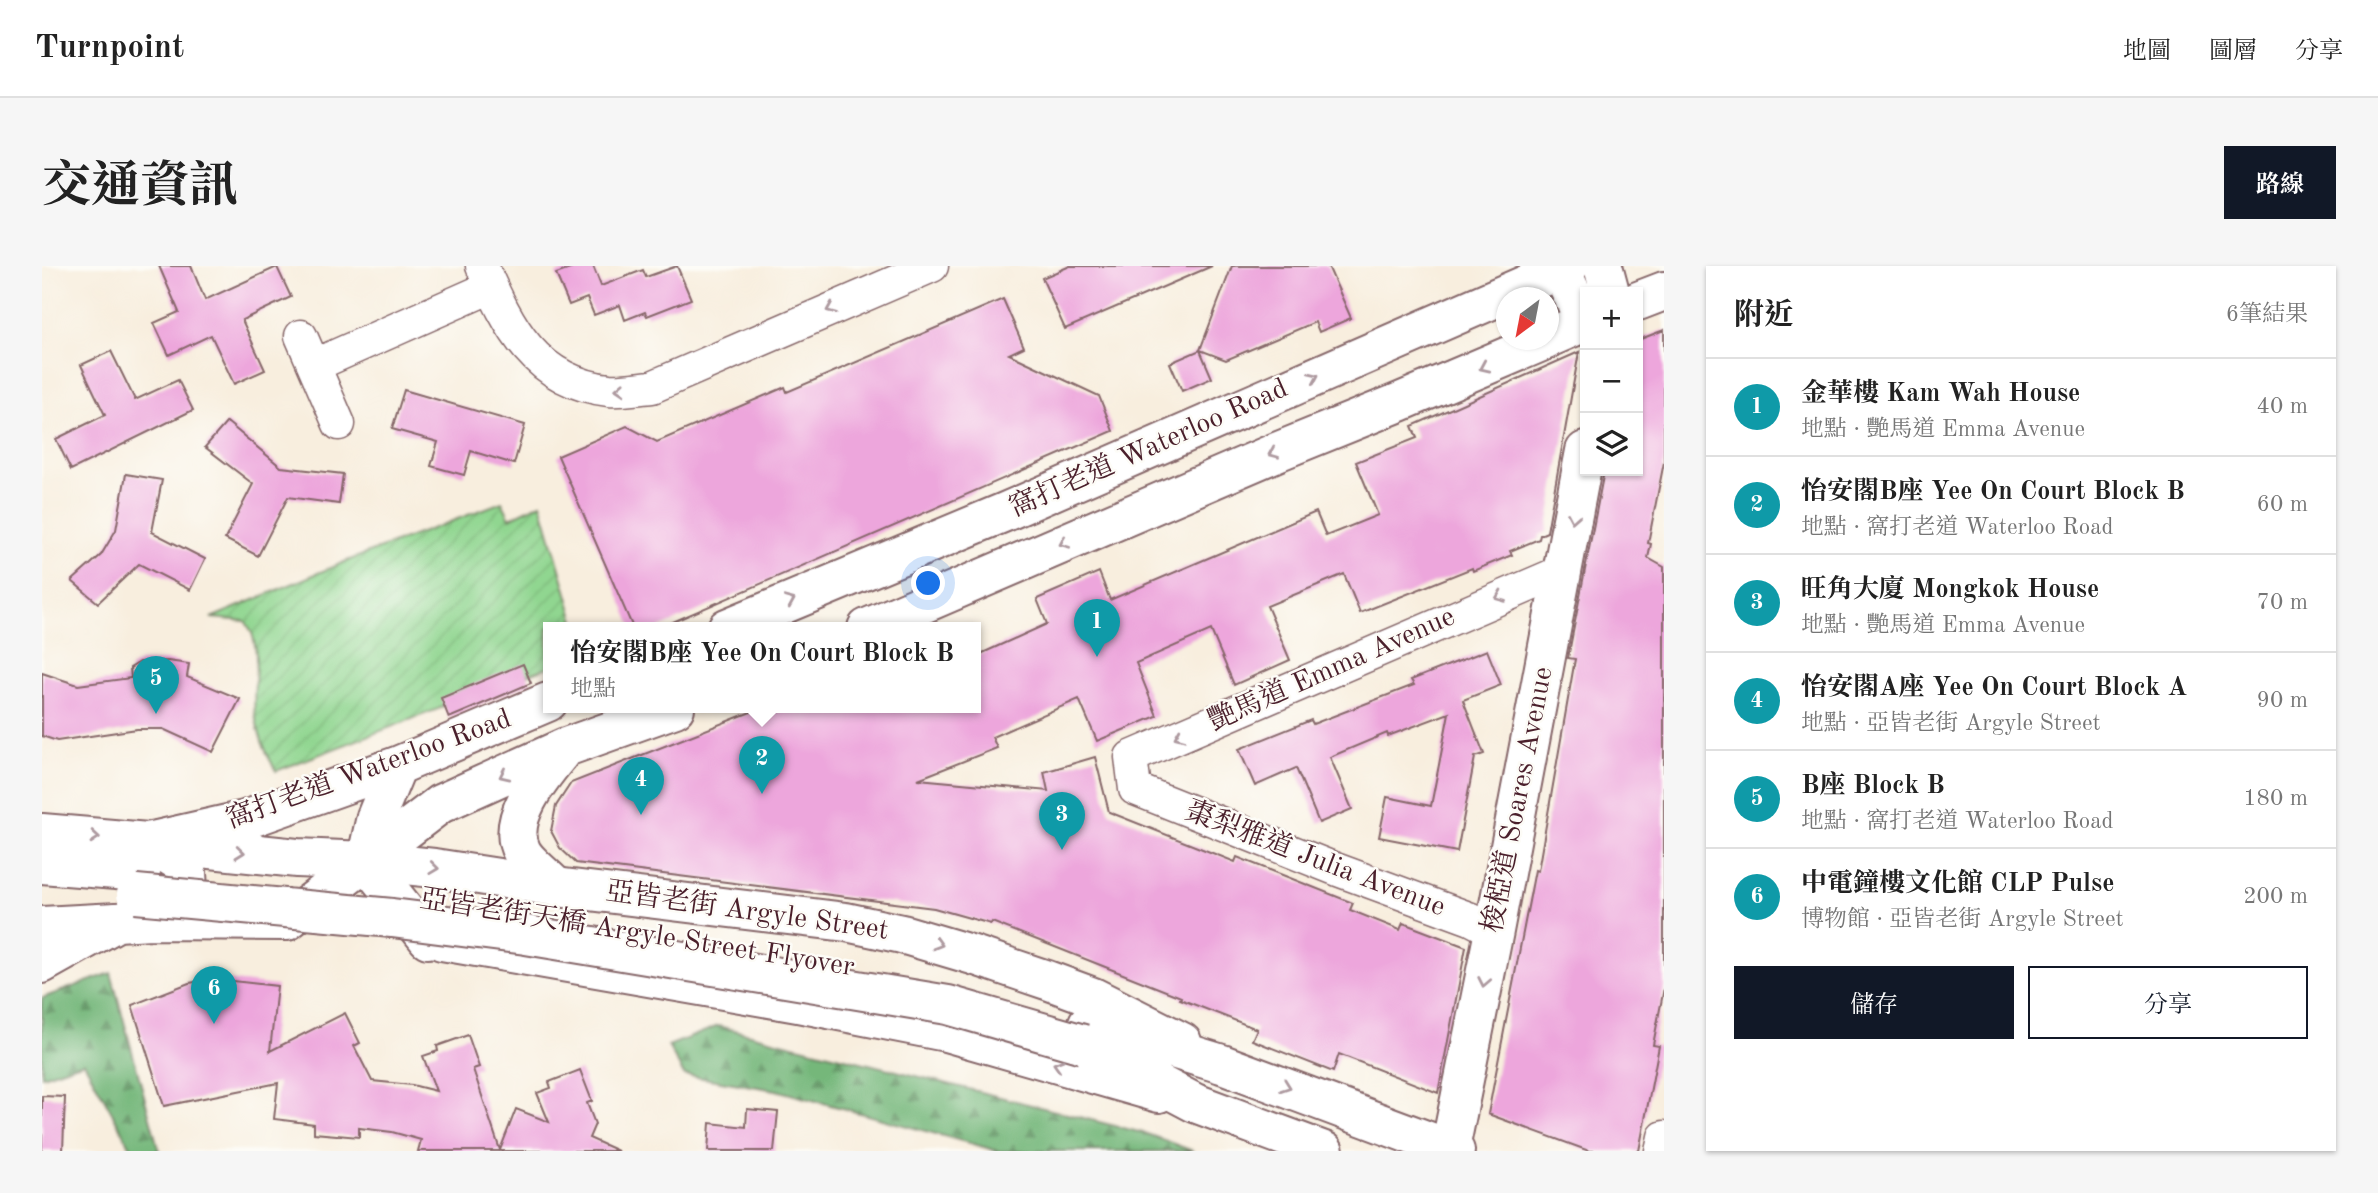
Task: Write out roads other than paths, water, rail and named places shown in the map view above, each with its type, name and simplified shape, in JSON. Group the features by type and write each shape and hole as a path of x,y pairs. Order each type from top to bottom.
{"main road":[{"path":"1604,266 1610,287"},
{"path":"1563,267 1580,310"},
{"name":"窩打老道 Waterloo Road","path":"741,622 1017,506 1563,267"},
{"path":"1643,299 1664,291"},
{"name":"窩打老道 Waterloo Road","path":"1559,334 1580,324"},
{"name":"窩打老道 Waterloo Road","path":"881,622 1522,350"},
{"name":"梭椏道 Soares Avenue","path":"1452,1150 1580,476"},
{"name":"窩打老道 Waterloo Road","path":"148,842 244,820 397,766 543,704"},
{"name":"窩打老道 Waterloo Road","path":"287,922 440,804 566,747 660,713"},
{"path":"556,887 522,852 517,834 528,797 566,747"},
{"path":"397,766 376,817 366,861 428,939"},
{"name":"亞皆老街 Argyle Street","path":"42,833 297,858 434,868 556,887 846,922 902,934 985,958 1093,997 1222,1063 1452,1150"},
{"path":"42,964 134,921 170,909 185,895 189,883 186,866 148,842"},
{"name":"亞皆老街天橋 Argyle Street Flyover","path":"42,864 394,896 952,983 1085,1034 1195,1103"},
{"name":"亞皆老街天橋 Argyle Street Flyover","path":"42,887 392,918 526,935 948,1005 1222,1063"},
{"path":"42,926 134,921 345,925 785,1000 946,1032 1195,1103 1324,1151"}],"street":[{"path":"315,365 487,276 508,321 540,362 572,382 611,390 652,387 890,274 932,266"},
{"path":"301,336 339,424"},
{"name":"艷馬道 Emma Avenue","path":"1135,789 1131,757 1563,571"},
{"name":"棗梨雅道 Julia Avenue","path":"1135,789 1350,875 1471,919 1494,931"},
{"path":"1661,1151 1664,1137"}],"place":[{"name":"金華樓 Kam Wah House","path":"1097,657"},
{"name":"B座 Block B","path":"156,714"},
{"name":"怡安閣B座 Yee On Court Block B","path":"762,794"},
{"name":"怡安閣A座 Yee On Court Block A","path":"641,815"},
{"name":"旺角大廈 Mongkok House","path":"1062,850"},
{"name":"中電鐘樓文化館 CLP Pulse","path":"214,1024"}]}
